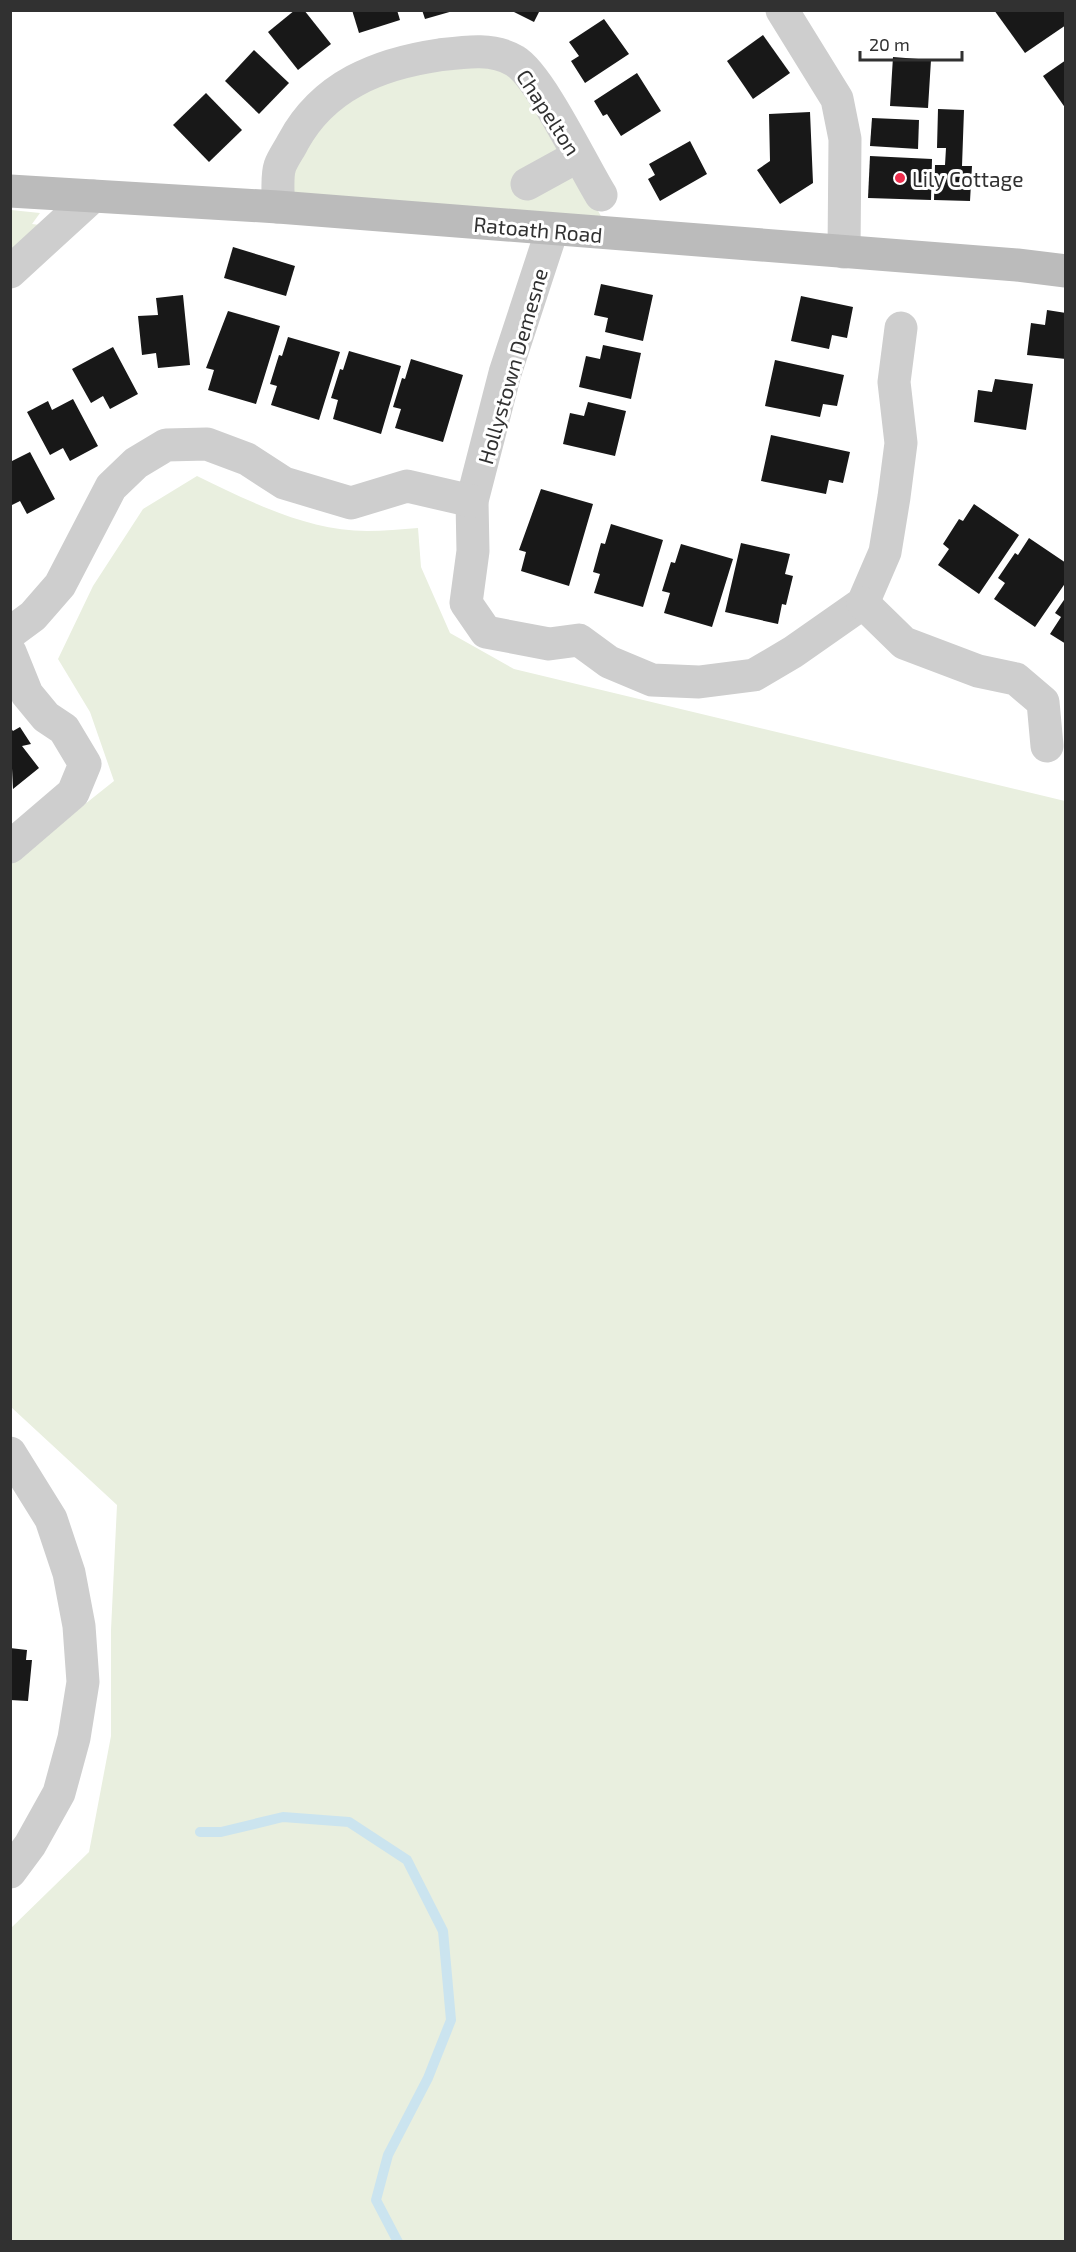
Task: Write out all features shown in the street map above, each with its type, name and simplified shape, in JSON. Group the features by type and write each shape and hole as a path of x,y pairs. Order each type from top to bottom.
{"street":[{"path":"782,10 837,99 845,139 843,252"},
{"name":"Chapelton","path":"278,207 279,167 299,131 319,105 344,84 389,65 467,51 491,52 516,61 554,113 601,195"},
{"path":"527,184 578,156"},
{"name":"Ratoath Road","path":"10,191 278,207 1065,271"},
{"path":"10,272 93,196"},
{"name":"Hollystown Demesne","path":"552,230 505,373 472,501 473,552 466,603 486,632 549,644 579,640 609,662 652,680 699,682 754,675 793,652 863,603"},
{"path":"901,328 894,382 901,442 895,486 885,552 863,603 904,643 961,666 1016,679 1043,702 1047,746"},
{"path":"10,633 33,616 60,585 111,487 136,464 166,445 207,444 247,459 284,483 351,503 407,486 472,501"},
{"path":"10,652 27,694 46,717 64,729 85,764 73,793 10,847"},
{"path":"10,1453 51,1519 69,1574 79,1626 83,1682 74,1738 58,1793 30,1845 10,1872"}],"green space":[{"path":"493,56 547,119 602,218 286,199 287,170 347,88"},
{"path":"11,210 40,213 32,224 48,226 11,265"},
{"path":"197,476 279,513 322,526 367,531 418,528 421,567 450,633 514,669 1065,801 1065,2241 11,2242 11,1928 89,1852 111,1736 111,1630 117,1505 11,1407 11,863 114,781 90,712 58,659 93,586 143,509"}],"building":[{"path":"295,10 304,10 331,44 298,70 268,32"},
{"path":"352,10 397,10 400,20 359,33"},
{"path":"422,10 453,10 453,11 425,19"},
{"path":"510,10 540,10 534,22"},
{"path":"994,10 1066,10 1066,25 1025,53"},
{"path":"604,19 629,54 585,83 571,61 579,56 569,42"},
{"path":"763,35 790,73 753,99 727,61"},
{"path":"254,50 289,83 259,114 225,81"},
{"path":"893,57 931,60 928,108 890,106"},
{"path":"1066,60 1066,109 1043,76"},
{"path":"637,73 661,111 621,136 607,114 603,116 594,101"},
{"path":"206,93 242,130 209,162 173,125"},
{"path":"938,109 964,110 962,166 972,166 970,201 934,200 935,165 945,165 946,148 937,148"},
{"path":"810,112 813,183 780,204 757,170 770,161 769,114"},
{"path":"872,118 919,120 918,149 870,146"},
{"path":"690,141 707,174 660,201 648,179 655,175 649,164"},
{"name":"Lily Cottage","path":"870,156 932,159 931,200 868,198"},
{"path":"233,247 295,266 286,296 224,278"},
{"path":"601,284 653,295 643,341 605,332 608,318 594,315"},
{"path":"183,295 190,365 158,368 156,353 142,355 138,316 158,315 156,298"},
{"path":"801,296 853,307 847,338 832,335 829,349 791,341"},
{"path":"1047,310 1066,313 1066,359 1027,355 1031,323 1045,325"},
{"path":"228,311 280,326 256,404 208,390 214,370 206,368"},
{"path":"288,337 340,352 319,420 271,405 277,386 270,384 279,355 282,356"},
{"path":"603,345 641,353 631,399 579,387 586,356 600,359"},
{"path":"113,347 138,394 110,409 103,396 91,403 72,369"},
{"path":"349,351 401,366 381,434 333,419 338,400 331,398 340,369 343,370"},
{"path":"411,359 463,375 443,442 395,428 401,409 393,407"},
{"path":"775,360 844,375 837,406 823,404 820,417 765,406"},
{"path":"995,379 1033,384 1026,430 974,422 978,390 992,392"},
{"path":"73,399 98,446 70,461 63,448 50,455 27,412 48,401 52,410"},
{"path":"588,402 626,411 615,456 563,444 570,413 584,416"},
{"path":"771,435 850,452 843,483 829,480 826,494 761,481"},
{"path":"30,452 55,499 27,514 20,501 10,506 10,462"},
{"path":"541,489 593,504 569,586 521,571 526,552 519,550"},
{"path":"974,504 1019,535 979,594 938,565 949,549 943,544 959,519 963,521"},
{"path":"611,524 663,540 643,607 594,593 600,574 593,572 601,543 605,544"},
{"path":"1029,538 1066,563 1066,582 1035,627 994,599 1005,583 998,578 1015,553 1018,555"},
{"path":"741,543 790,554 785,574 793,576 786,605 782,604 778,624 725,612"},
{"path":"681,544 733,559 712,627 664,613 670,593 662,591 671,562 675,563"},
{"path":"1066,597 1066,644 1050,634 1061,617 1055,613"},
{"path":"10,727 13,731 20,727 31,744 22,746 39,768 13,789"},
{"path":"10,1648 27,1650 26,1660 32,1660 28,1701 10,1700"}],"waterway":[{"path":"200,1832 221,1832 283,1817 349,1822 407,1860 443,1931 451,2020 428,2078 388,2155 376,2200 398,2242"}],"place":[{"name":"Lily Cottage","path":"900,178"}]}
